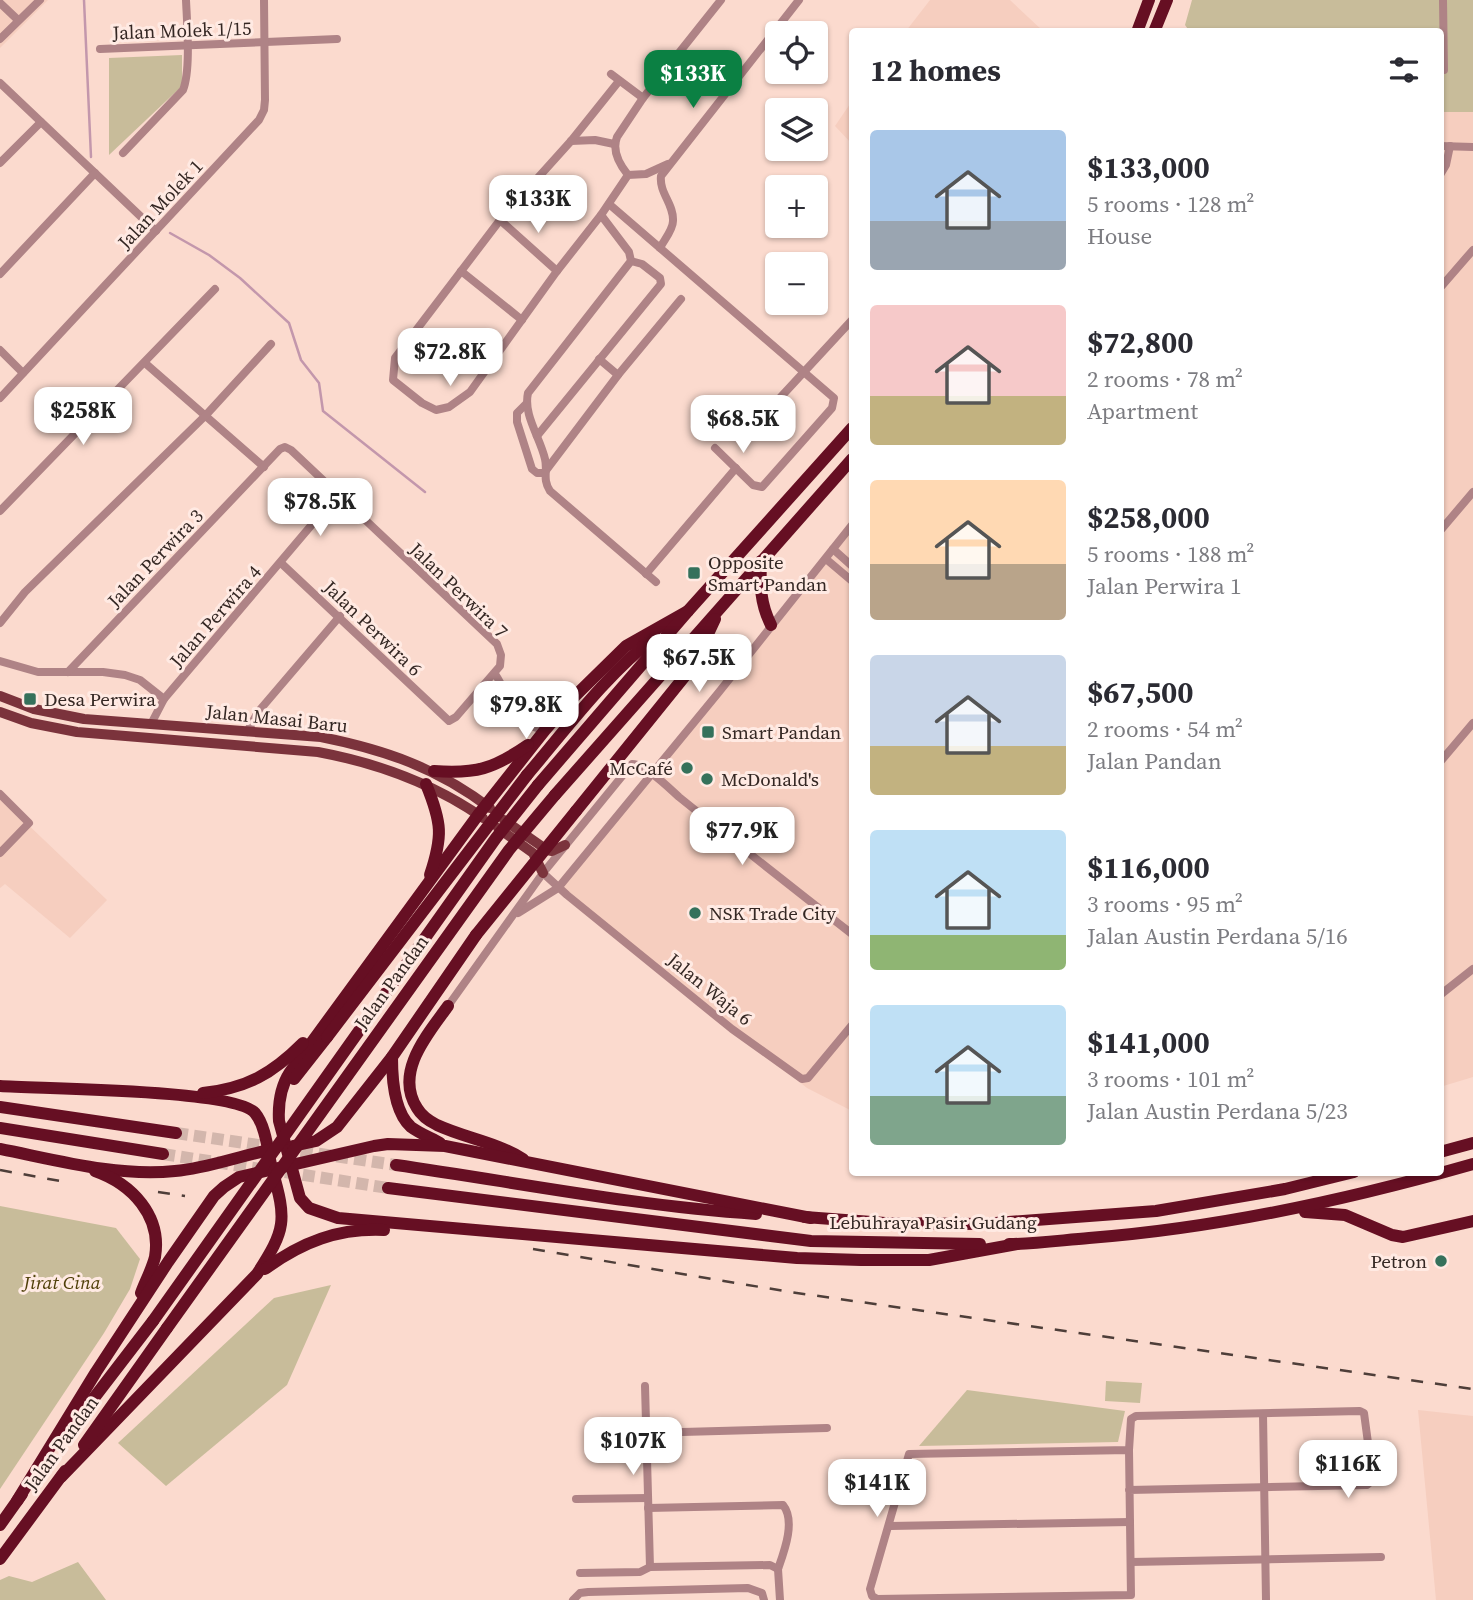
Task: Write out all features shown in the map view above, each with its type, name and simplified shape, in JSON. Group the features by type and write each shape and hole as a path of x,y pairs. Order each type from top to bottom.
{"highway":[{"path":"1138,28 1149,0"},
{"path":"1156,28 1167,0"},
{"name":"Jalan Pandan","path":"0,1525 153,1321 496,838 538,785 688,611 849,431"},
{"name":"Jalan Pandan","path":"0,1559 509,850 849,462"},
{"path":"761,561 760,593 771,625"},
{"path":"0,1149 77,1164 173,1172 316,1140 337,1127 392,1057 477,935 693,666 721,606"},
{"path":"688,611 626,646 575,696 543,733 482,810 324,1022 283,1082 278,1108 279,1121 300,1198 309,1208 338,1218 797,1258 929,1260 1017,1244"},
{"path":"283,1093 527,775 638,650 688,611"},
{"path":"434,771 463,773 492,767 543,733"},
{"path":"426,784 440,824 439,846 426,886"},
{"path":"448,1006 415,1057 409,1081 413,1101 419,1111 435,1124 510,1151 530,1164"},
{"path":"185,1094 241,1086 262,1076 286,1060 324,1022"},
{"path":"392,1057 395,1099 409,1126 445,1146"},
{"path":"0,1086 185,1094 246,1106 256,1114 263,1131 282,1204 281,1232 257,1274 61,1477"},
{"path":"0,1107 176,1133"},
{"path":"0,1128 163,1154"},
{"path":"18,1501 130,1319 214,1196 239,1177 388,1143 445,1146 811,1218"},
{"path":"1444,1151 1473,1143"},
{"path":"77,1164 104,1174 123,1185 137,1197 153,1222 154,1259 130,1319"},
{"name":"Lebuhraya Pasir Gudang","path":"1444,1171 1473,1164"},
{"name":"Lebuhraya Pasir Gudang","path":"396,1165 717,1211 884,1223 982,1224 1156,1211 1285,1189 1338,1176"},
{"name":"Lebuhraya Pasir Gudang","path":"388,1188 811,1241 929,1245 1017,1244 1149,1234 1280,1213 1426,1176"},
{"path":"1280,1213 1345,1215 1403,1237 1473,1221"},
{"path":"257,1274 298,1247 325,1236 351,1230 528,1235"}],"main road":[{"name":"Jalan Masai Baru","path":"0,696 34,709 84,719 321,737 350,743 434,771 533,853 543,873"},
{"name":"Jalan Masai Baru","path":"0,712 31,723 77,732 318,752 374,764 482,810 547,850 565,845"}],"street":[{"path":"0,39 40,0"},
{"path":"123,153 186,84 186,0"},
{"name":"Jalan Molek 1","path":"0,398 259,120 265,100 264,0"},
{"path":"628,175 619,163 614,144 643,98 720,0"},
{"path":"660,248 673,224 672,208 660,184 661,176 799,0"},
{"path":"1443,0 1443,28"},
{"path":"0,3 18,20"},
{"name":"Jalan Molek 1/15","path":"100,49 337,39"},
{"path":"611,74 643,98"},
{"path":"619,81 571,141 500,220 395,358 393,380 422,403 436,410 449,407 470,392 628,175"},
{"path":"0,83 156,231"},
{"path":"0,163 41,122"},
{"path":"571,141 594,140 614,144"},
{"path":"1444,168 1445,146 1473,147"},
{"path":"628,175 646,174 668,164"},
{"path":"0,274 95,173"},
{"path":"609,204 834,398 832,408 762,487 753,485 715,448"},
{"path":"601,215 629,252 631,261"},
{"path":"500,220 557,271"},
{"path":"1444,283 1473,250"},
{"path":"537,436 662,283 660,278 642,264 631,261"},
{"path":"631,261 528,393 526,404 547,462 544,483 656,582"},
{"path":"461,271 522,320"},
{"path":"0,511 215,289"},
{"path":"544,473 618,375 681,299"},
{"path":"778,400 849,323"},
{"path":"0,623 25,592 205,415 271,344"},
{"path":"0,350 23,373"},
{"path":"598,359 618,375"},
{"path":"145,363 264,467"},
{"path":"526,404 517,413 517,422 532,469 537,473 544,473"},
{"name":"Jalan Perwira 7","path":"264,467 280,449 285,447 291,450 497,644 501,655 497,670 510,709 531,728 543,733"},
{"name":"Jalan Perwira 3","path":"68,672 264,467"},
{"path":"646,574 737,468"},
{"path":"1444,526 1473,492"},
{"path":"281,563 337,495"},
{"path":"515,915 558,888 849,529"},
{"path":"833,549 849,563"},
{"path":"826,558 849,577"},
{"name":"Jalan Perwira 6","path":"281,563 449,721 456,717 497,670"},
{"name":"Jalan Perwira 4","path":"151,724 164,699 281,563"},
{"path":"247,732 258,712 340,616"},
{"path":"0,661 38,672 103,672 125,676 140,680 164,699"},
{"path":"1444,757 1473,723"},
{"path":"448,1006 543,873 632,764 637,764 652,774 733,842 849,932"},
{"path":"0,794 29,823 0,853"},
{"name":"Jalan Waja 6","path":"543,873 572,900 732,1028 804,1079 808,1078 849,1029"},
{"path":"536,883 537,894 544,897"},
{"path":"1444,992 1473,969"},
{"path":"645,1386 650,1567"},
{"path":"1129,1450 911,1453 870,1589 872,1596 877,1600 1131,1595 1129,1490 1131,1419 1136,1416 1362,1411 1373,1480 1367,1485 1129,1490"},
{"path":"1263,1414 1266,1600"},
{"path":"646,1433 827,1428"},
{"path":"576,1499 648,1498"},
{"path":"648,1508 780,1505 787,1508 788,1540 778,1569 780,1600"},
{"path":"890,1526 1130,1522"},
{"path":"1131,1562 1381,1557"},
{"path":"580,1573 640,1572 650,1567 770,1565 778,1569"},
{"path":"573,1599 580,1592 588,1591 747,1588 758,1590 764,1600"}],"shaded area":[{"path":"0,0 48,0 0,48"},
{"path":"930,0 1010,0 1040,28 908,28"},
{"path":"849,105 849,141 835,126"},
{"path":"1444,112 1473,112 1473,1077 1444,1086"},
{"path":"849,533 849,1109 807,1088 560,888"},
{"path":"0,798 107,900 70,938 5,884 0,888"},
{"path":"1418,1410 1473,1416 1473,1600 1436,1600"}],"green space":[{"path":"1192,0 1473,0 1473,112 1444,112 1444,28 1187,28 1185,25"},
{"path":"182,55 182,86 109,155 109,58"},
{"name":"Jirat Cina","path":"0,1206 116,1228 140,1259 130,1289 104,1333 0,1489"},
{"path":"331,1285 287,1385 166,1486 118,1443 274,1298"},
{"path":"1106,1381 1142,1383 1140,1403 1105,1401"},
{"path":"967,1390 1125,1411 1118,1442 919,1446"},
{"path":"78,1562 106,1600 0,1600 0,1580 9,1576 32,1582"}],"waterway":[{"path":"84,0 91,157"},
{"path":"170,233 209,255 240,278 289,323 301,360 319,383 323,411 425,492"}],"tunnel":[{"path":"176,1133 396,1165"},
{"path":"163,1154 267,1170"},
{"path":"285,1172 388,1188"}],"railway":[{"path":"0,1170 60,1181"},
{"path":"158,1192 185,1196"},
{"path":"533,1249 790,1292 1473,1389"}],"place":[{"name":"Opposite Smart Pandan","path":"694,573"},
{"name":"Desa Perwira","path":"30,699"},
{"name":"Smart Pandan","path":"708,732"},
{"name":"McCafé","path":"687,768"},
{"name":"McDonald's","path":"707,779"},
{"name":"NSK Trade City","path":"695,913"},
{"name":"Petron","path":"1441,1261"}]}
